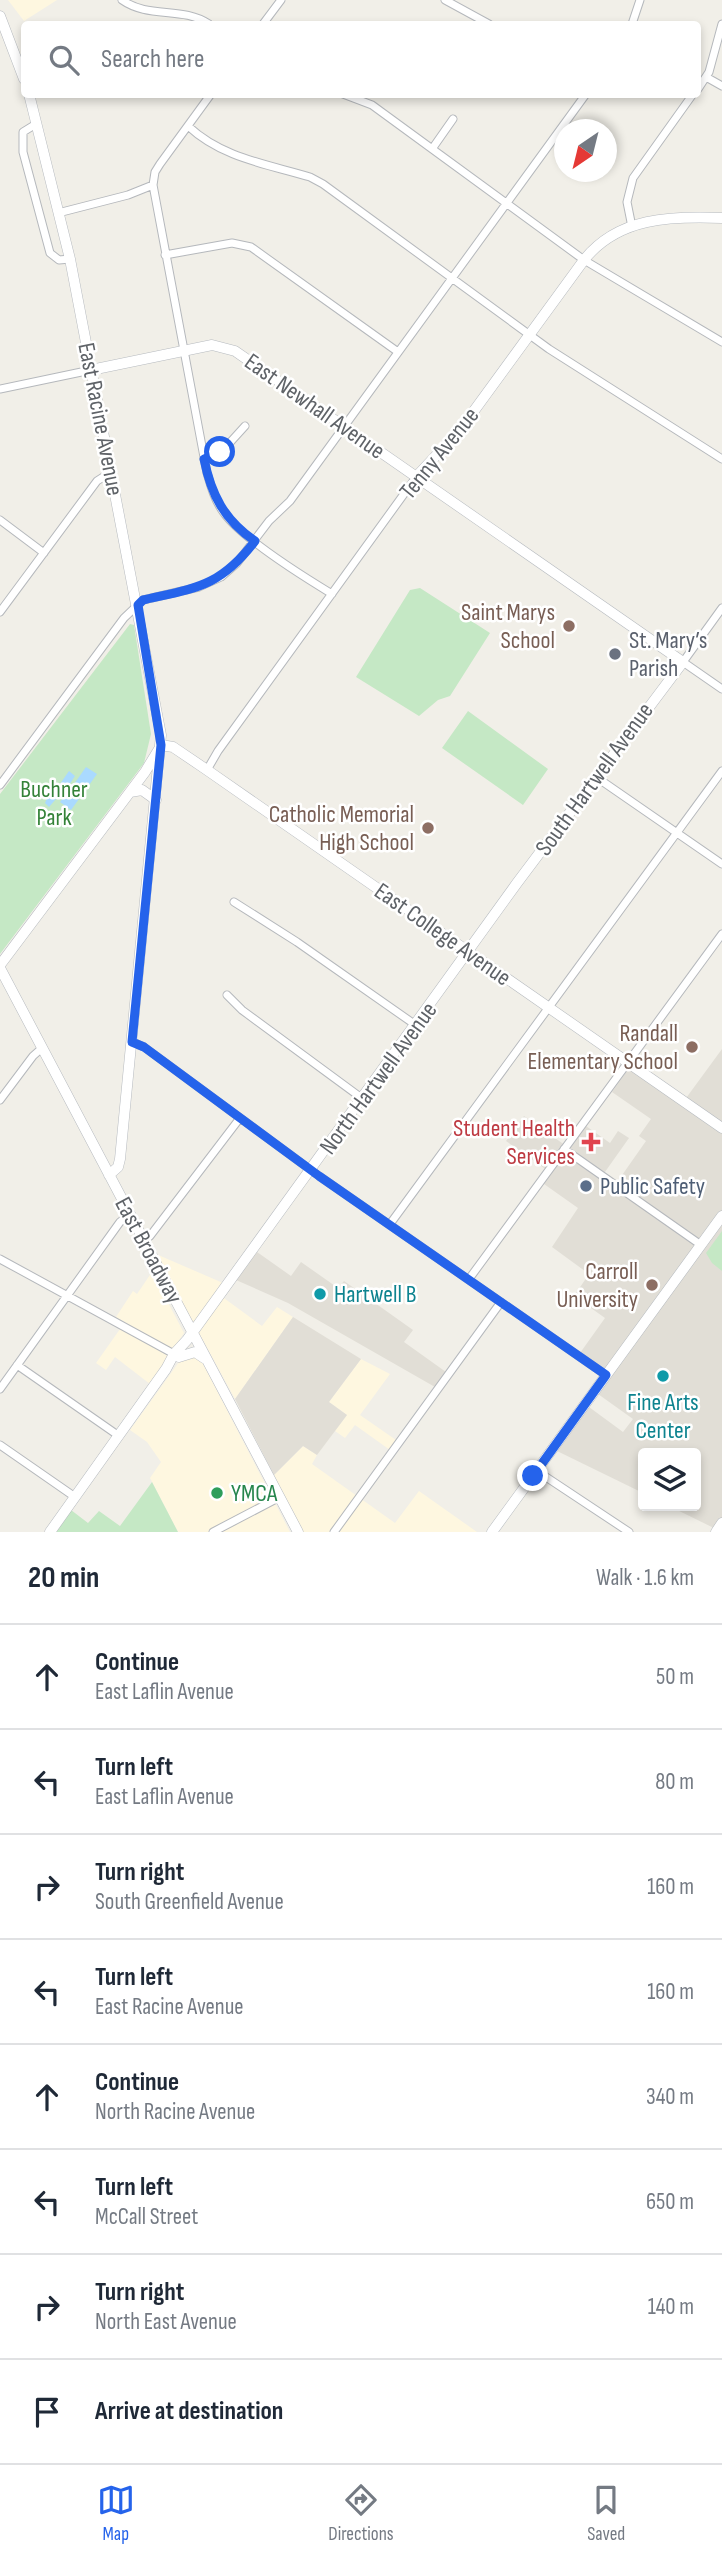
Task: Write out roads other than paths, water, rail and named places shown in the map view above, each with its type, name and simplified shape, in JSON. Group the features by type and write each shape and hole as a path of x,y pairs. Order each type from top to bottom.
{"street":[{"path":"122,0 146,11 184,13 202,21"},
{"path":"265,21 281,0"},
{"path":"445,0 484,21"},
{"path":"633,21 640,0"},
{"path":"0,16 21,71"},
{"path":"701,84 706,77 722,24"},
{"path":"706,77 722,86"},
{"name":"East Racine Avenue","path":"30,98 70,259 138,605 161,745 120,1159 118,1167 109,1175"},
{"path":"208,98 155,172 153,185 211,488 222,510 239,529 332,594"},
{"path":"365,98 584,260 722,342"},
{"path":"0,785 124,618 143,600 214,581 237,563 269,522 290,501 583,98"},
{"path":"632,227 627,202 632,178 690,98"},
{"path":"432,149 453,119"},
{"path":"36,124 24,130 23,152 47,243 56,259 70,259"},
{"path":"188,125 210,144 224,151 310,177 323,184 530,335 722,459"},
{"path":"58,213 128,195 153,185"},
{"name":"Tenny Avenue","path":"207,770 416,476 460,430 584,260 602,240 632,227 677,217 722,218"},
{"path":"165,256 232,243 251,247 398,352"},
{"name":"East Newhall Avenue","path":"91,370 212,345 235,351 722,689"},
{"path":"0,389 91,370"},
{"path":"204,459 225,448 245,426"},
{"path":"0,612 100,478 111,472"},
{"path":"0,520 44,553"},
{"name":"South Hartwell Avenue","path":"469,952 722,608"},
{"path":"0,967 130,792 161,745"},
{"name":"East College Avenue","path":"161,745 173,747 207,770 722,1128"},
{"path":"390,1224 722,771"},
{"path":"596,777 722,864"},
{"path":"130,792 142,790 156,800"},
{"path":"234,902 297,942 416,1026"},
{"path":"469,1279 722,934"},
{"name":"North Hartwell Avenue","path":"50,1532 166,1369 172,1367 190,1336 469,952"},
{"name":"East Broadway","path":"0,967 130,1214 190,1336 207,1361 298,1532"},
{"path":"227,995 242,1010 363,1099"},
{"path":"132,1042 144,1047 311,1170 606,1375"},
{"path":"0,1100 42,1048"},
{"path":"143,1240 151,1235 240,1118"},
{"path":"564,1149 701,1245"},
{"path":"0,1389 120,1222 130,1214"},
{"path":"492,1532 722,1216"},
{"path":"0,1259 177,1355 195,1352 207,1361"},
{"path":"334,1532 501,1302"},
{"path":"17,1365 119,1436"},
{"path":"0,1446 75,1497"},
{"path":"537,1471 629,1532"},
{"path":"213,1532 280,1497"},
{"path":"716,1532 722,1523"}],"water":[{"path":"86,767 97,774 71,810 60,802 69,790 60,784 69,771 75,776 69,785 72,787"},
{"path":"48,783 54,787 52,792 58,789 62,792 49,807 45,803 49,794 45,787"}],"place":[{"name":"Saint Marys School","path":"569,626"},
{"name":"St. Mary’s Parish","path":"615,654"},
{"name":"Catholic Memorial High School","path":"428,828"},
{"name":"Randall Elementary School","path":"692,1047"},
{"name":"Student Health Services","path":"591,1142"},
{"name":"Public Safety","path":"586,1186"},
{"name":"Carroll University","path":"652,1285"},
{"name":"Hartwell B","path":"320,1294"},
{"name":"Fine Arts Center","path":"663,1376"},
{"name":"YMCA","path":"217,1493"}],"park label":[{"name":"Buchner Park","path":"54,803"}]}
